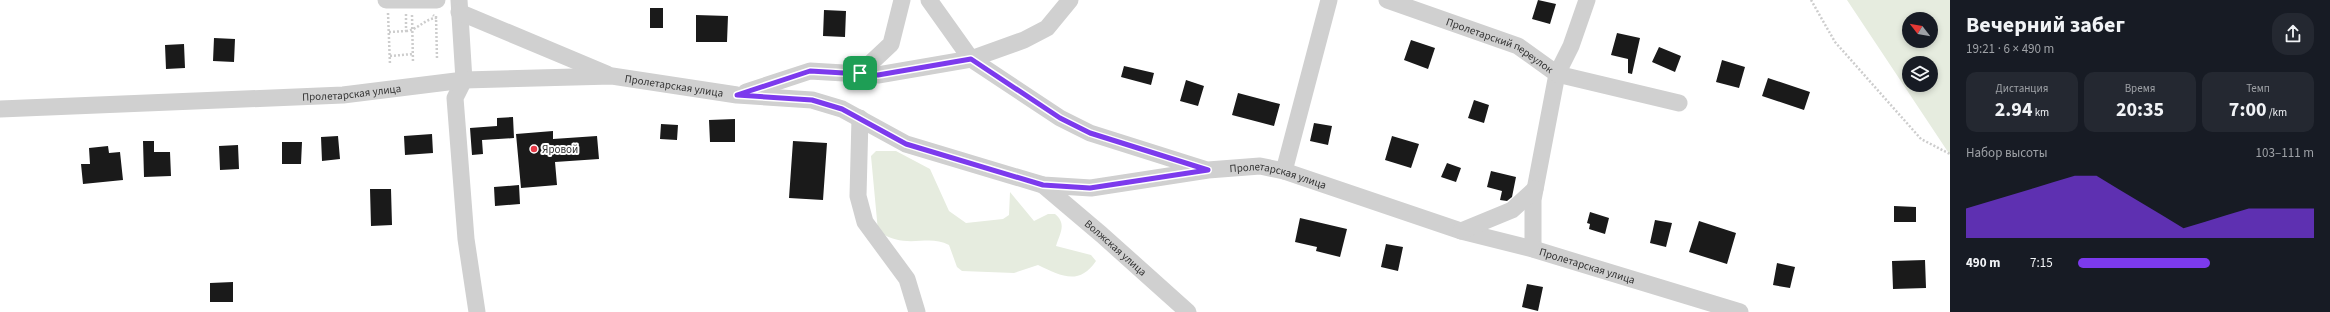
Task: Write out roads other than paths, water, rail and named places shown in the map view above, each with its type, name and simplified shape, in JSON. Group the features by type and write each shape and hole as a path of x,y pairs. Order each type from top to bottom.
{"street":[{"path":"387,0 412,10 434,5"},
{"path":"860,73 891,44 902,0"},
{"path":"929,0 971,59 1060,118 1090,133 1208,170"},
{"path":"737,95 810,71 878,75 971,59 1024,40 1048,28 1070,0"},
{"path":"1284,171 1329,0"},
{"name":"Пролетарский переулок","path":"1387,0 1518,46 1557,74 1533,200 1533,248"},
{"path":"1587,0 1571,46 1557,74 1679,103"},
{"path":"477,312 466,240 455,98 464,80 459,6 612,76"},
{"name":"Пролетарская улица","path":"0,109 343,95 464,80 612,76 737,95 812,100 842,109 906,144 1043,185 1090,188 1208,170 1260,166 1284,171 1461,231 1533,248 1740,312"},
{"path":"860,118 858,196 864,222 907,279 917,312"},
{"name":"Волжская улица","path":"1043,185 1102,235 1188,312"},
{"path":"1461,231 1512,210 1535,189"}],"place":[{"name":"Яровой","path":"534,149"}]}
